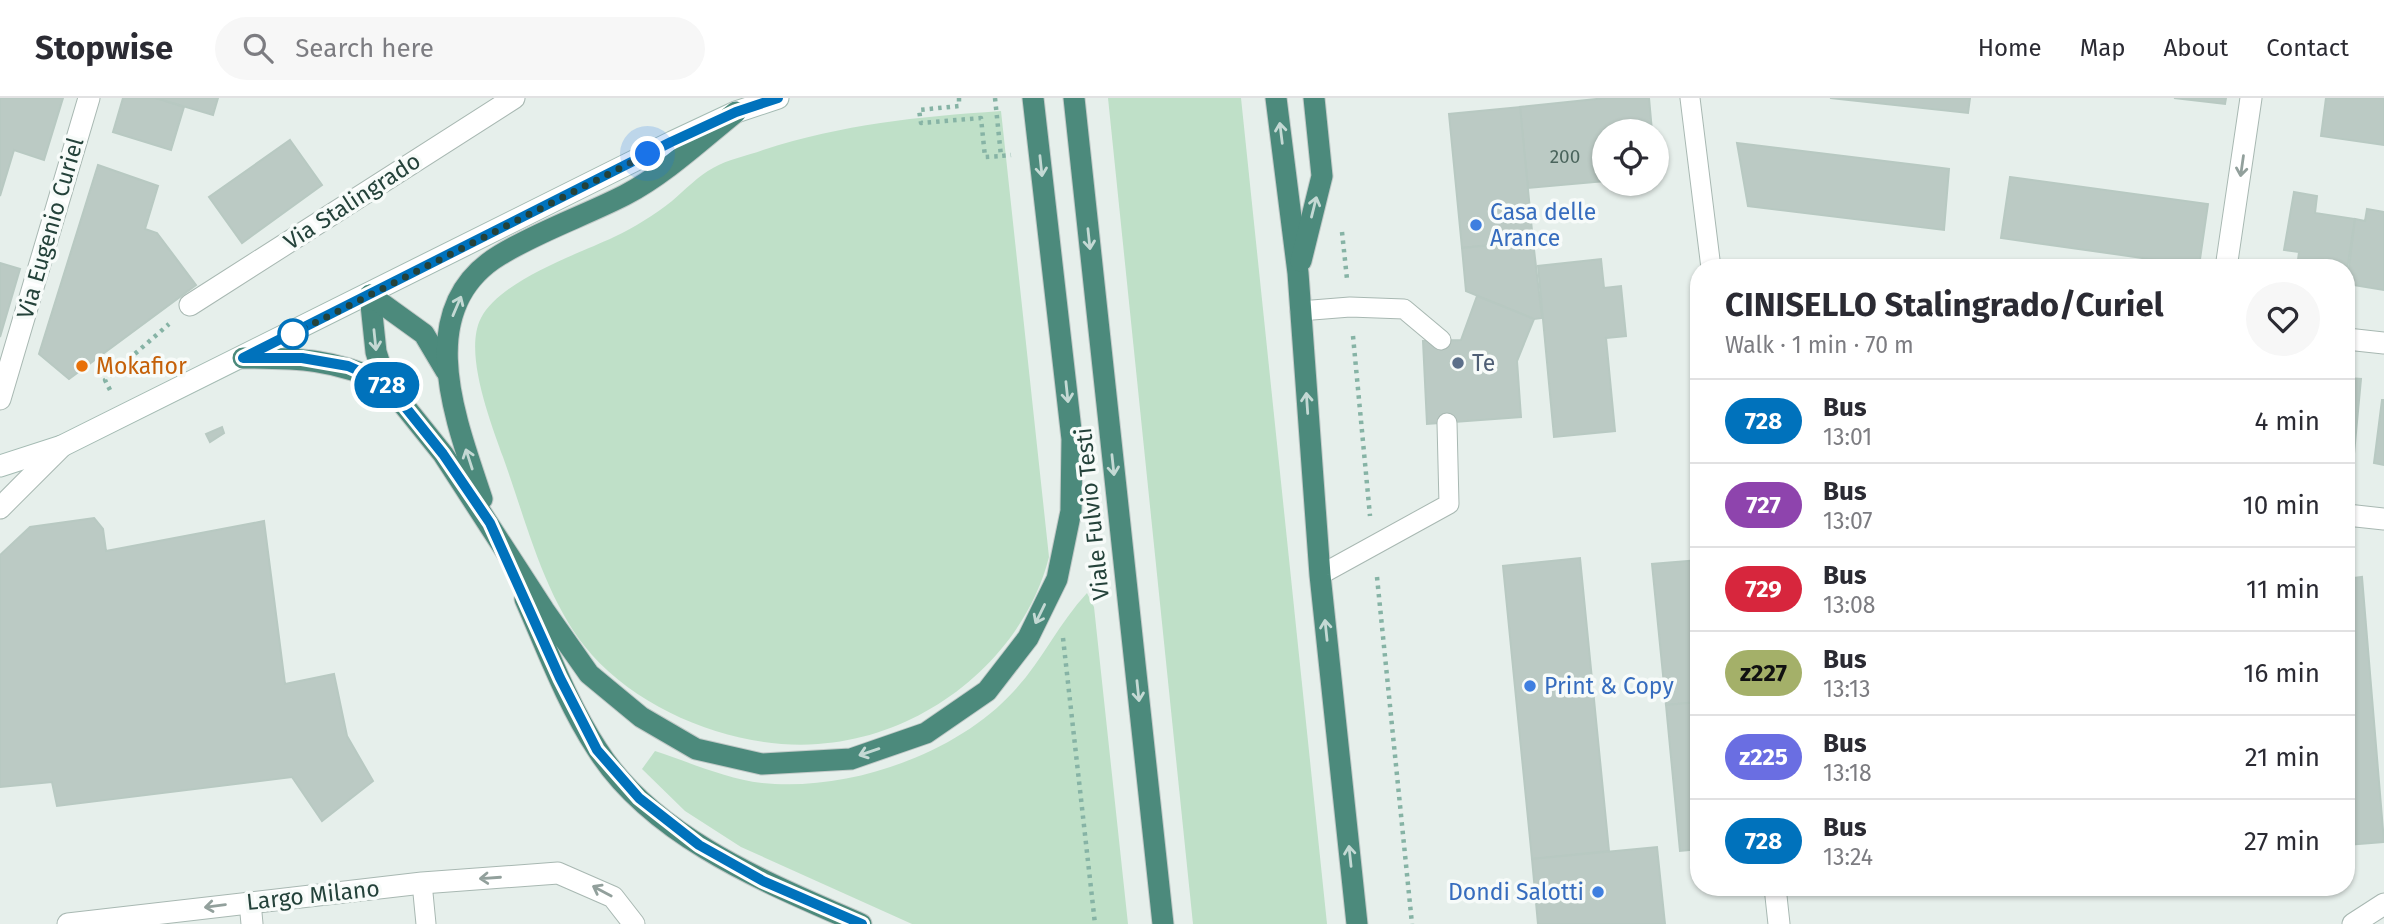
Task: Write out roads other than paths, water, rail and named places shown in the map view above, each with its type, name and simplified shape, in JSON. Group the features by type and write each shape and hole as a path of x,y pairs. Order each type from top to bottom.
{"highway":[{"path":"370,295 376,352 386,383 443,454 544,610 589,674 641,718 696,749 762,764 851,759 926,733 987,691 1028,638 1057,579 1071,511 1072,439 1033,98"},
{"name":"Viale Fulvio Testi","path":"1074,98 1163,924"},
{"path":"1276,98 1298,273 1320,575 1357,924"},
{"path":"1298,273 1322,176 1314,98"},
{"path":"736,112 644,184 516,247 484,267 465,289 457,305 446,350 447,373 463,440 490,523 560,678 597,750 639,798 699,845 763,881 861,924"},
{"path":"370,295 424,334 447,373"},
{"path":"243,358 302,358 337,364 386,383"}],"street":[{"name":"Via Eugenio Curiel","path":"0,399 89,98"},
{"name":"Via Stalingrado","path":"190,304 514,98"},
{"path":"0,466 62,446 736,112 778,98"},
{"path":"2228,259 2251,98"},
{"path":"2355,341 2384,343"},
{"path":"0,509 62,446"},
{"path":"2355,516 2384,519"},
{"name":"Largo Milano","path":"68,924 422,883 558,873 613,897 634,924"},
{"path":"1775,896 1779,924"},
{"path":"250,902 252,924"},
{"path":"2353,924 2384,904"}],"lane":[{"path":"1690,98 1710,259"},
{"path":"1300,311 1350,307 1404,309 1441,340"},
{"path":"1320,575 1449,504 1447,423"},
{"path":"422,883 426,924"}],"place":[{"name":"Casa delle Arance","path":"1476,225"},
{"name":"Te","path":"1458,363"},
{"name":"Mokafior","path":"82,366"},
{"name":"Print & Copy","path":"1530,686"},
{"name":"Dondi Salotti","path":"1598,892"}]}
